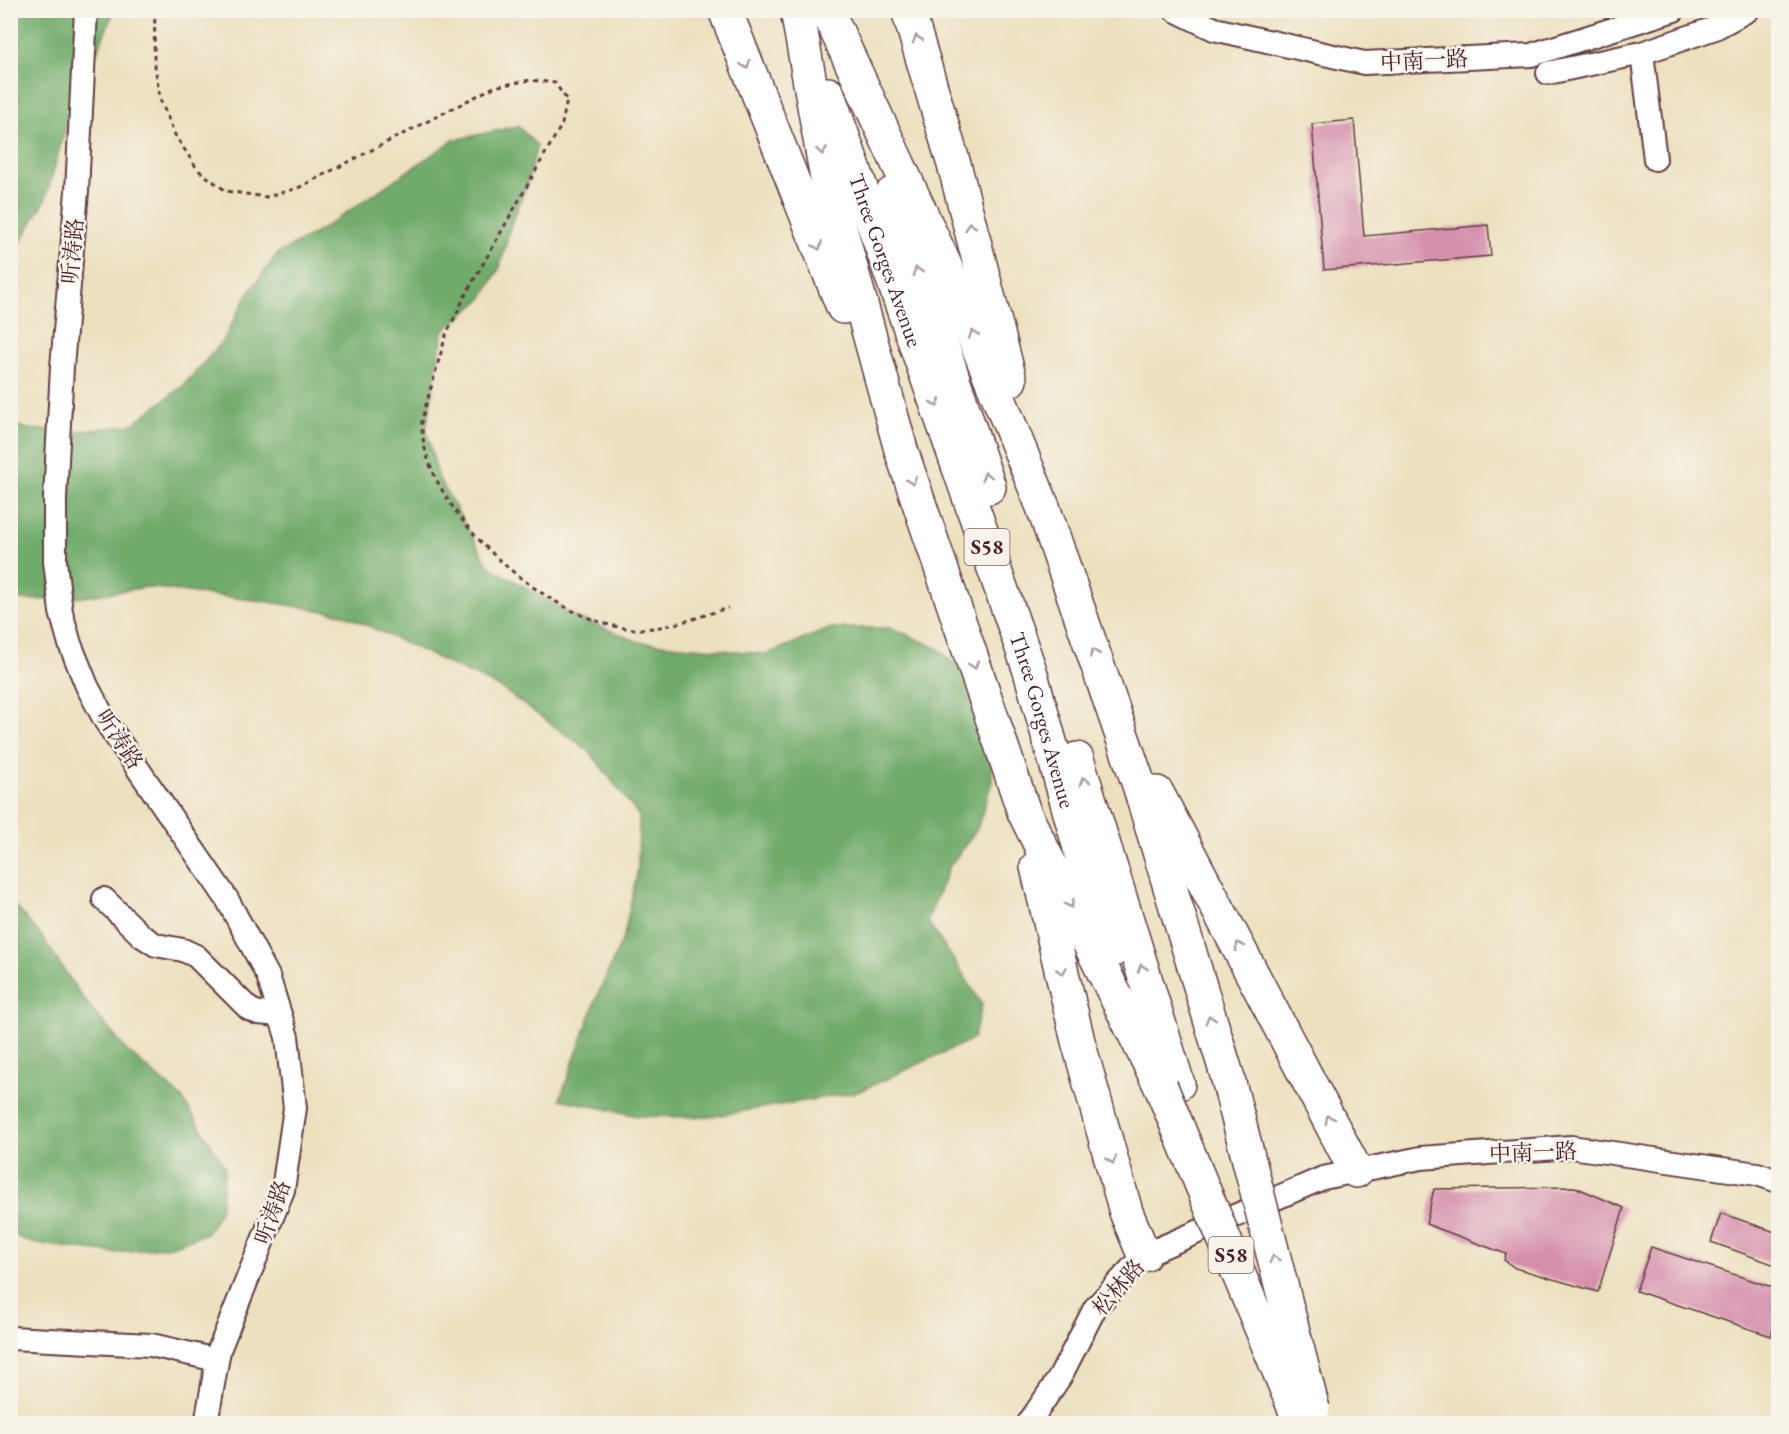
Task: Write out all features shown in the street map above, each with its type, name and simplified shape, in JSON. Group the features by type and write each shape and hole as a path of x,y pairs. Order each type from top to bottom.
{"highway":[{"path":"725,10 901,450 1024,812 1078,1041 1126,1212 1144,1255"},
{"path":"798,10 828,184 901,450"},
{"name":"Three Gorges Avenue","path":"798,10 1030,671 1094,898 1312,1421"},
{"path":"827,10 944,262 1043,507 1110,700 1139,785 1227,1075 1312,1421"},
{"name":"Three Gorges Avenue","path":"827,10 979,455 1092,804 1170,1085"},
{"path":"908,10 955,168 1043,507"},
{"path":"1110,700 1159,798 1356,1171"},
{"path":"1024,812 1170,1085"}],"street":[{"name":"听涛路","path":"86,10 55,498 55,561 61,612 78,665 106,722 227,899 267,976 286,1037 295,1108 283,1190 223,1339 206,1424"},
{"name":"中南一路","path":"1175,10 1214,29 1364,63 1531,55 1674,10"},
{"path":"1548,73 1642,54 1715,28 1748,10"},
{"path":"1642,54 1655,159"},
{"path":"104,899 142,936 156,945 183,950 196,956 249,1009 258,1013 280,1015"},
{"name":"中南一路","path":"1323,1178 1421,1158 1571,1147 1757,1174 1779,1181"},
{"name":"松林路","path":"1029,1424 1060,1377 1095,1308 1144,1255 1323,1178"},
{"path":"10,1338 151,1345 217,1360"}],"path":[{"path":"156,10 154,59 160,99 175,135 198,170 226,191 266,196 298,188 494,87 530,80 555,83 567,100 562,124 466,294 446,335 422,419 424,452 442,490 483,544 511,571 573,612 604,624 635,629 664,626 728,608"}],"green space":[{"path":"11,11 114,11 67,122 45,201 11,258"},
{"path":"518,126 537,146 526,187 511,224 500,267 482,299 443,331 426,429 438,477 489,566 574,616 639,642 767,654 831,628 892,628 937,648 972,679 993,725 992,782 977,829 949,867 927,921 982,1005 973,1039 858,1092 708,1117 638,1116 560,1099 597,997 624,935 638,869 639,816 589,751 499,687 343,614 147,587 70,599 11,600 10,423 28,429 75,432 131,425 183,386 223,341 245,299 276,255 319,231 454,140"},
{"path":"10,900 42,937 82,997 127,1051 181,1097 210,1142 225,1168 220,1211 207,1233 171,1246 114,1253 32,1243 11,1234"}],"building":[{"path":"1354,120 1364,236 1488,225 1491,256 1324,270 1312,124"},
{"path":"1575,1187 1624,1208 1598,1292 1515,1268 1504,1260 1506,1254 1426,1224 1434,1189"},
{"path":"1721,1213 1778,1233 1778,1266 1711,1242"},
{"path":"1651,1247 1778,1289 1778,1313 1771,1336 1636,1291"}]}
